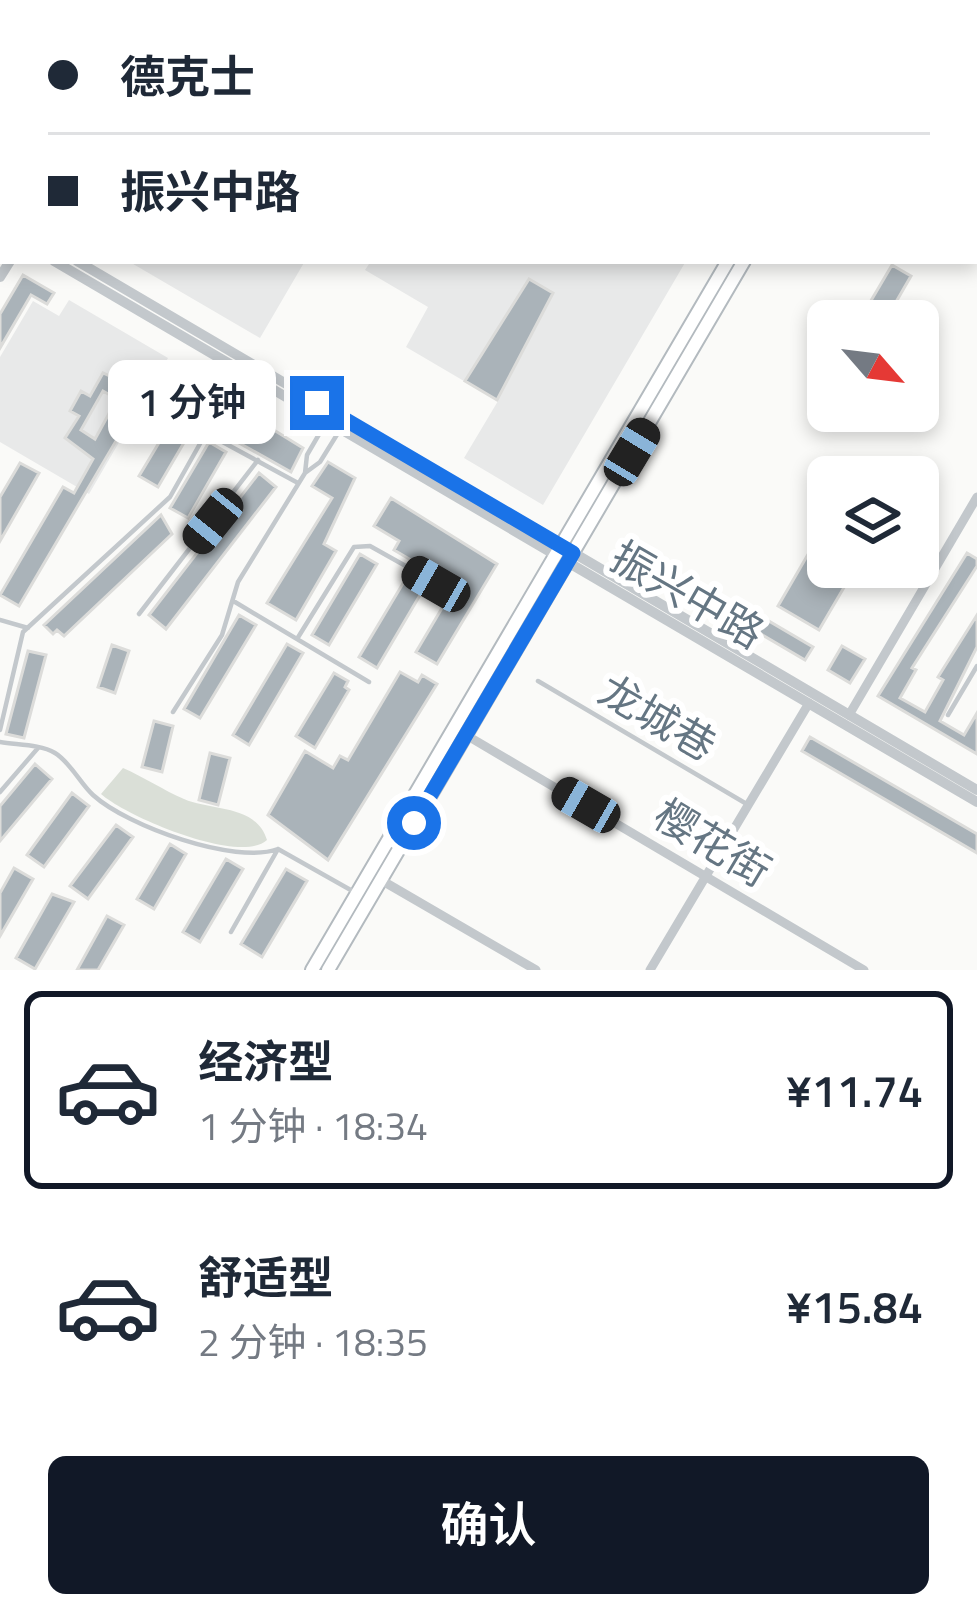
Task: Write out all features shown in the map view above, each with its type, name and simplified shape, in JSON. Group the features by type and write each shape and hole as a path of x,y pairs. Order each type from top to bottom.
{"main road":[{"path":"328,970 466,735 726,264"},
{"path":"311,970 742,264"}],"street":[{"name":"振兴中路","path":"59,264 977,790"},
{"name":"振兴中路","path":"81,264 977,802"},
{"path":"849,715 977,497"},
{"path":"650,970 808,704"},
{"name":"樱花街","path":"466,735 864,970"},
{"path":"381,880 536,970"}],"lane":[{"path":"305,473 308,455 328,419"},
{"path":"173,712 222,634 238,582 298,483 325,455 341,428"},
{"path":"0,730 28,628 170,497 206,433 298,483"},
{"path":"140,614 258,460"},
{"path":"297,639 354,547 370,546 436,584"},
{"path":"234,602 369,682"},
{"path":"0,620 28,628"},
{"path":"948,715 977,666"},
{"name":"龙城巷","path":"538,681 748,805"},
{"path":"0,742 58,755 94,797 121,814 209,848 260,856 278,849"},
{"path":"0,792 38,748"},
{"path":"278,849 356,893"},
{"path":"231,932 278,849"}],"shaded area":[{"path":"133,264 303,264 260,338"},
{"path":"369,264 684,264 543,505 464,458 498,401 406,347 428,307 365,270"},
{"path":"69,300 168,358 89,494 0,442 0,357 33,301 59,316"},
{"path":"123,768 184,799 243,814 261,828 267,840 233,847 209,842 114,804 101,794"}],"building":[{"path":"892,265 911,276 897,300 871,300"},
{"path":"23,275 54,293 47,304 31,295 0,348 0,314"},
{"path":"529,279 553,293 497,400 465,381"},
{"path":"167,364 303,448 291,472 173,406 165,420 189,434 158,487 139,476 166,431 133,412 19,606 0,595 63,487 74,493 93,459 65,438 79,416 70,411 81,391 90,396 103,373 134,387 146,368 160,376","holes":["103,391 117,399 95,439 81,430"]},
{"path":"209,442 226,452 188,518 170,508"},
{"path":"328,462 355,478 324,544 336,551 296,620 267,603 332,498 312,486"},
{"path":"20,463 39,473 0,541 0,497"},
{"path":"259,473 276,487 166,629 149,615"},
{"path":"391,498 497,564 437,664 416,652 455,586 394,550 399,541 374,526"},
{"path":"161,515 172,534 64,636 57,630 53,634 44,625"},
{"path":"967,553 977,559 977,566 912,668 916,670 900,698 925,712 943,680 938,677 977,615 977,647 940,721 964,735 977,713 977,754 878,696"},
{"path":"360,554 377,564 329,645 312,635"},
{"path":"807,556 807,588 844,588 819,630 778,606"},
{"path":"405,580 423,590 377,668 359,657"},
{"path":"757,614 813,647 805,660 749,627"},
{"path":"239,615 256,625 200,718 184,709"},
{"path":"287,644 303,653 249,745 233,735"},
{"path":"112,645 129,651 115,693 98,687"},
{"path":"842,646 865,659 850,683 828,670"},
{"path":"28,651 46,655 24,738 6,734"},
{"path":"400,672 418,682 422,675 437,684 328,860 268,815 305,751 333,768 340,756 348,760"},
{"path":"334,673 348,681 345,687 349,690 315,748 296,736"},
{"path":"154,721 173,726 162,772 142,767"},
{"path":"810,737 977,834 977,853 802,751"},
{"path":"210,753 230,758 218,805 199,800"},
{"path":"35,764 52,779 0,841 0,806"},
{"path":"72,793 89,806 44,867 27,855"},
{"path":"116,825 133,837 88,899 70,886"},
{"path":"170,844 186,854 154,909 137,899"},
{"path":"226,859 243,869 200,942 183,932"},
{"path":"14,868 33,879 0,936 0,893"},
{"path":"286,869 307,881 262,957 241,944"},
{"path":"52,894 74,902 35,969 16,958"},
{"path":"107,916 124,925 98,970 77,970"}],"route":[{"path":"317,403 573,553 414,823"}]}
